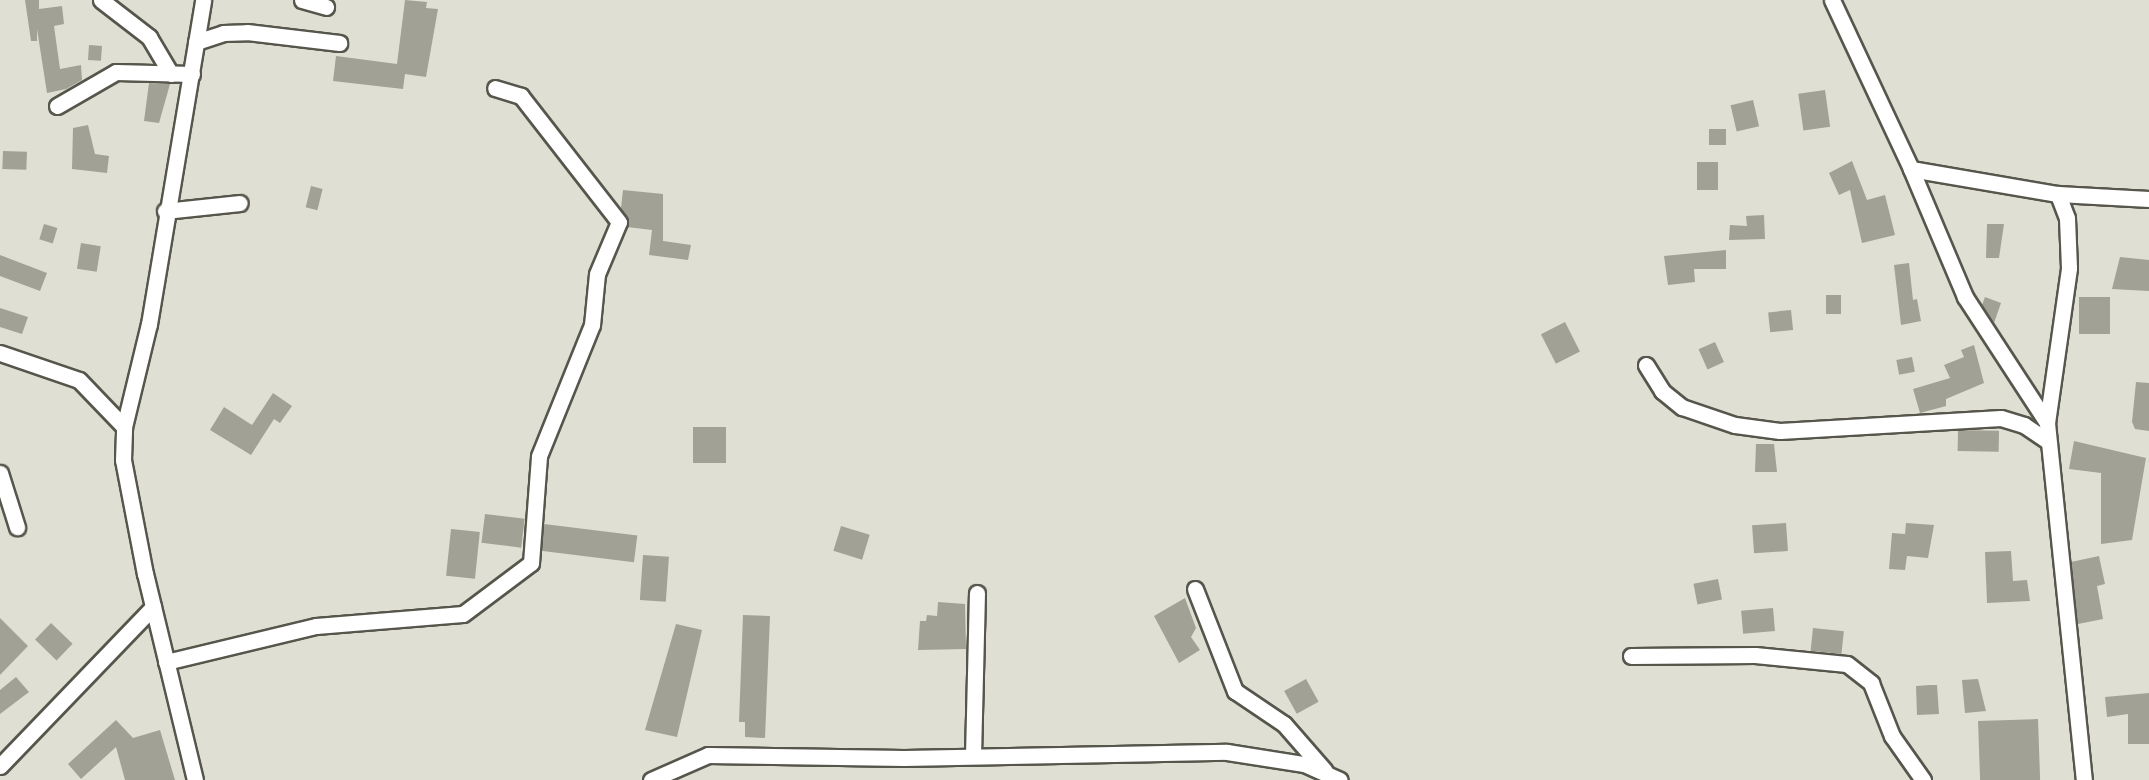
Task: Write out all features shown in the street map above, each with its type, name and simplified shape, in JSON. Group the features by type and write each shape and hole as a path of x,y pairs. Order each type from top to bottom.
{"street":[{"path":"101,0 149,37 171,74"},
{"path":"195,780 153,607 125,477 124,427 149,324 165,211 192,74 203,0"},
{"path":"302,0 315,7 326,6"},
{"path":"1832,0 1911,169 1965,297 2047,423"},
{"path":"196,42 223,33 247,32 339,43"},
{"path":"57,106 116,72 192,74"},
{"path":"166,662 316,626 463,614 531,563 539,456 591,325 597,274 619,222 521,96 495,88"},
{"path":"1911,169 2058,194 2149,199"},
{"path":"2058,194 2067,218 2069,268 2047,423 2084,780"},
{"path":"165,211 240,203"},
{"path":"0,353 79,380 124,427"},
{"path":"1646,365 1662,391 1682,407 1735,425 1816,430 2001,418 2024,425 2048,441"},
{"path":"0,473 17,527"},
{"path":"1195,589 1236,691 1284,724 1328,778"},
{"path":"973,756 977,593"},
{"path":"0,766 153,607"},
{"path":"1631,656 1755,655 1847,664 1871,683 1892,736 1923,780"},
{"path":"651,780 708,755 973,756 1227,752 1304,764 1328,778"}],"building":[{"path":"25,0 39,0 39,9 62,6 64,24 54,26 60,69 81,65 82,80 66,89 47,93 37,29 37,41 31,41"},
{"path":"405,0 427,2 426,8 438,9 426,77 405,74 403,89 333,81 336,56 397,64"},
{"path":"89,45 102,46 101,61 88,60"},
{"path":"149,83 170,84 159,123 144,121"},
{"path":"1825,90 1830,127 1803,130 1798,94"},
{"path":"1753,100 1759,126 1737,131 1731,105"},
{"path":"88,125 95,154 109,156 107,173 72,169 73,128"},
{"path":"1709,129 1726,129 1726,145 1709,145"},
{"path":"3,151 27,152 26,170 2,169"},
{"path":"1852,161 1867,200 1885,195 1895,235 1862,243 1850,190 1839,195 1829,173"},
{"path":"1697,162 1718,162 1718,190 1697,190"},
{"path":"311,186 323,189 317,210 306,207"},
{"path":"623,190 663,194 663,241 691,245 688,260 649,255 652,230 627,227 621,208"},
{"path":"1764,215 1765,239 1729,240 1730,225 1747,226 1746,216"},
{"path":"44,224 57,228 53,243 39,239"},
{"path":"1987,224 2004,224 1999,258 1986,258"},
{"path":"81,243 101,246 97,272 77,269"},
{"path":"1726,250 1726,269 1694,269 1695,282 1668,285 1664,256"},
{"path":"0,255 47,273 40,291 0,276"},
{"path":"2120,257 2149,260 2149,291 2112,289"},
{"path":"1909,263 1913,300 1917,299 1921,321 1901,325 1894,265"},
{"path":"1826,295 1841,295 1841,314 1826,314"},
{"path":"1985,297 2001,303 1994,323 1982,305"},
{"path":"2079,297 2110,297 2110,334 2079,334"},
{"path":"0,308 28,317 22,334 0,327"},
{"path":"1791,310 1793,330 1770,332 1768,312"},
{"path":"1565,322 1580,351 1556,364 1541,334"},
{"path":"1715,342 1724,362 1708,369 1699,349"},
{"path":"1974,345 1984,383 1946,399 1946,406 1920,413 1913,389 1950,378 1944,365 1964,357 1961,350"},
{"path":"1912,357 1915,372 1899,375 1896,360"},
{"path":"2136,382 2149,383 2149,431 2135,429 2132,422"},
{"path":"273,393 292,406 280,423 274,419 251,455 210,430 224,407 252,425"},
{"path":"693,427 726,427 726,463 693,463"},
{"path":"1958,430 1999,431 1999,452 1958,451"},
{"path":"2074,441 2146,458 2132,540 2101,544 2101,473 2069,469"},
{"path":"1756,444 1774,444 1777,472 1755,472"},
{"path":"485,514 525,519 521,548 481,543"},
{"path":"1786,523 1788,551 1754,553 1752,525"},
{"path":"1906,523 1934,525 1928,558 1907,556 1905,570 1889,569 1892,533 1905,534"},
{"path":"544,524 637,535 634,562 541,551"},
{"path":"841,526 870,535 862,560 833,551"},
{"path":"451,529 480,532 475,579 446,576"},
{"path":"2011,551 2013,581 2027,580 2030,601 1987,603 1985,552"},
{"path":"643,555 669,557 666,602 640,600"},
{"path":"2099,556 2105,584 2097,586 2103,619 2078,624 2071,562"},
{"path":"1718,579 1722,600 1697,604 1693,584"},
{"path":"1185,598 1196,628 1191,637 1200,650 1179,663 1154,616"},
{"path":"938,602 965,604 966,649 918,650 920,621 926,621 927,615 937,616"},
{"path":"1773,608 1775,631 1743,634 1741,611"},
{"path":"743,615 770,616 765,738 745,737 745,722 739,722"},
{"path":"0,618 28,646 0,675"},
{"path":"51,623 73,644 57,660 35,640"},
{"path":"676,624 702,630 677,737 645,730"},
{"path":"1813,628 1844,631 1841,654 1811,651"},
{"path":"16,677 29,692 0,714 0,690"},
{"path":"1306,679 1319,702 1297,714 1284,691"},
{"path":"1978,679 1986,711 1965,713 1962,680"},
{"path":"1937,685 1939,714 1917,715 1916,686"},
{"path":"2149,693 2149,744 2128,744 2128,714 2107,717 2105,697"},
{"path":"2038,719 2040,780 1980,780 1978,721"},
{"path":"116,720 133,738 160,730 175,780 125,780 116,747 81,779 68,764"}]}
